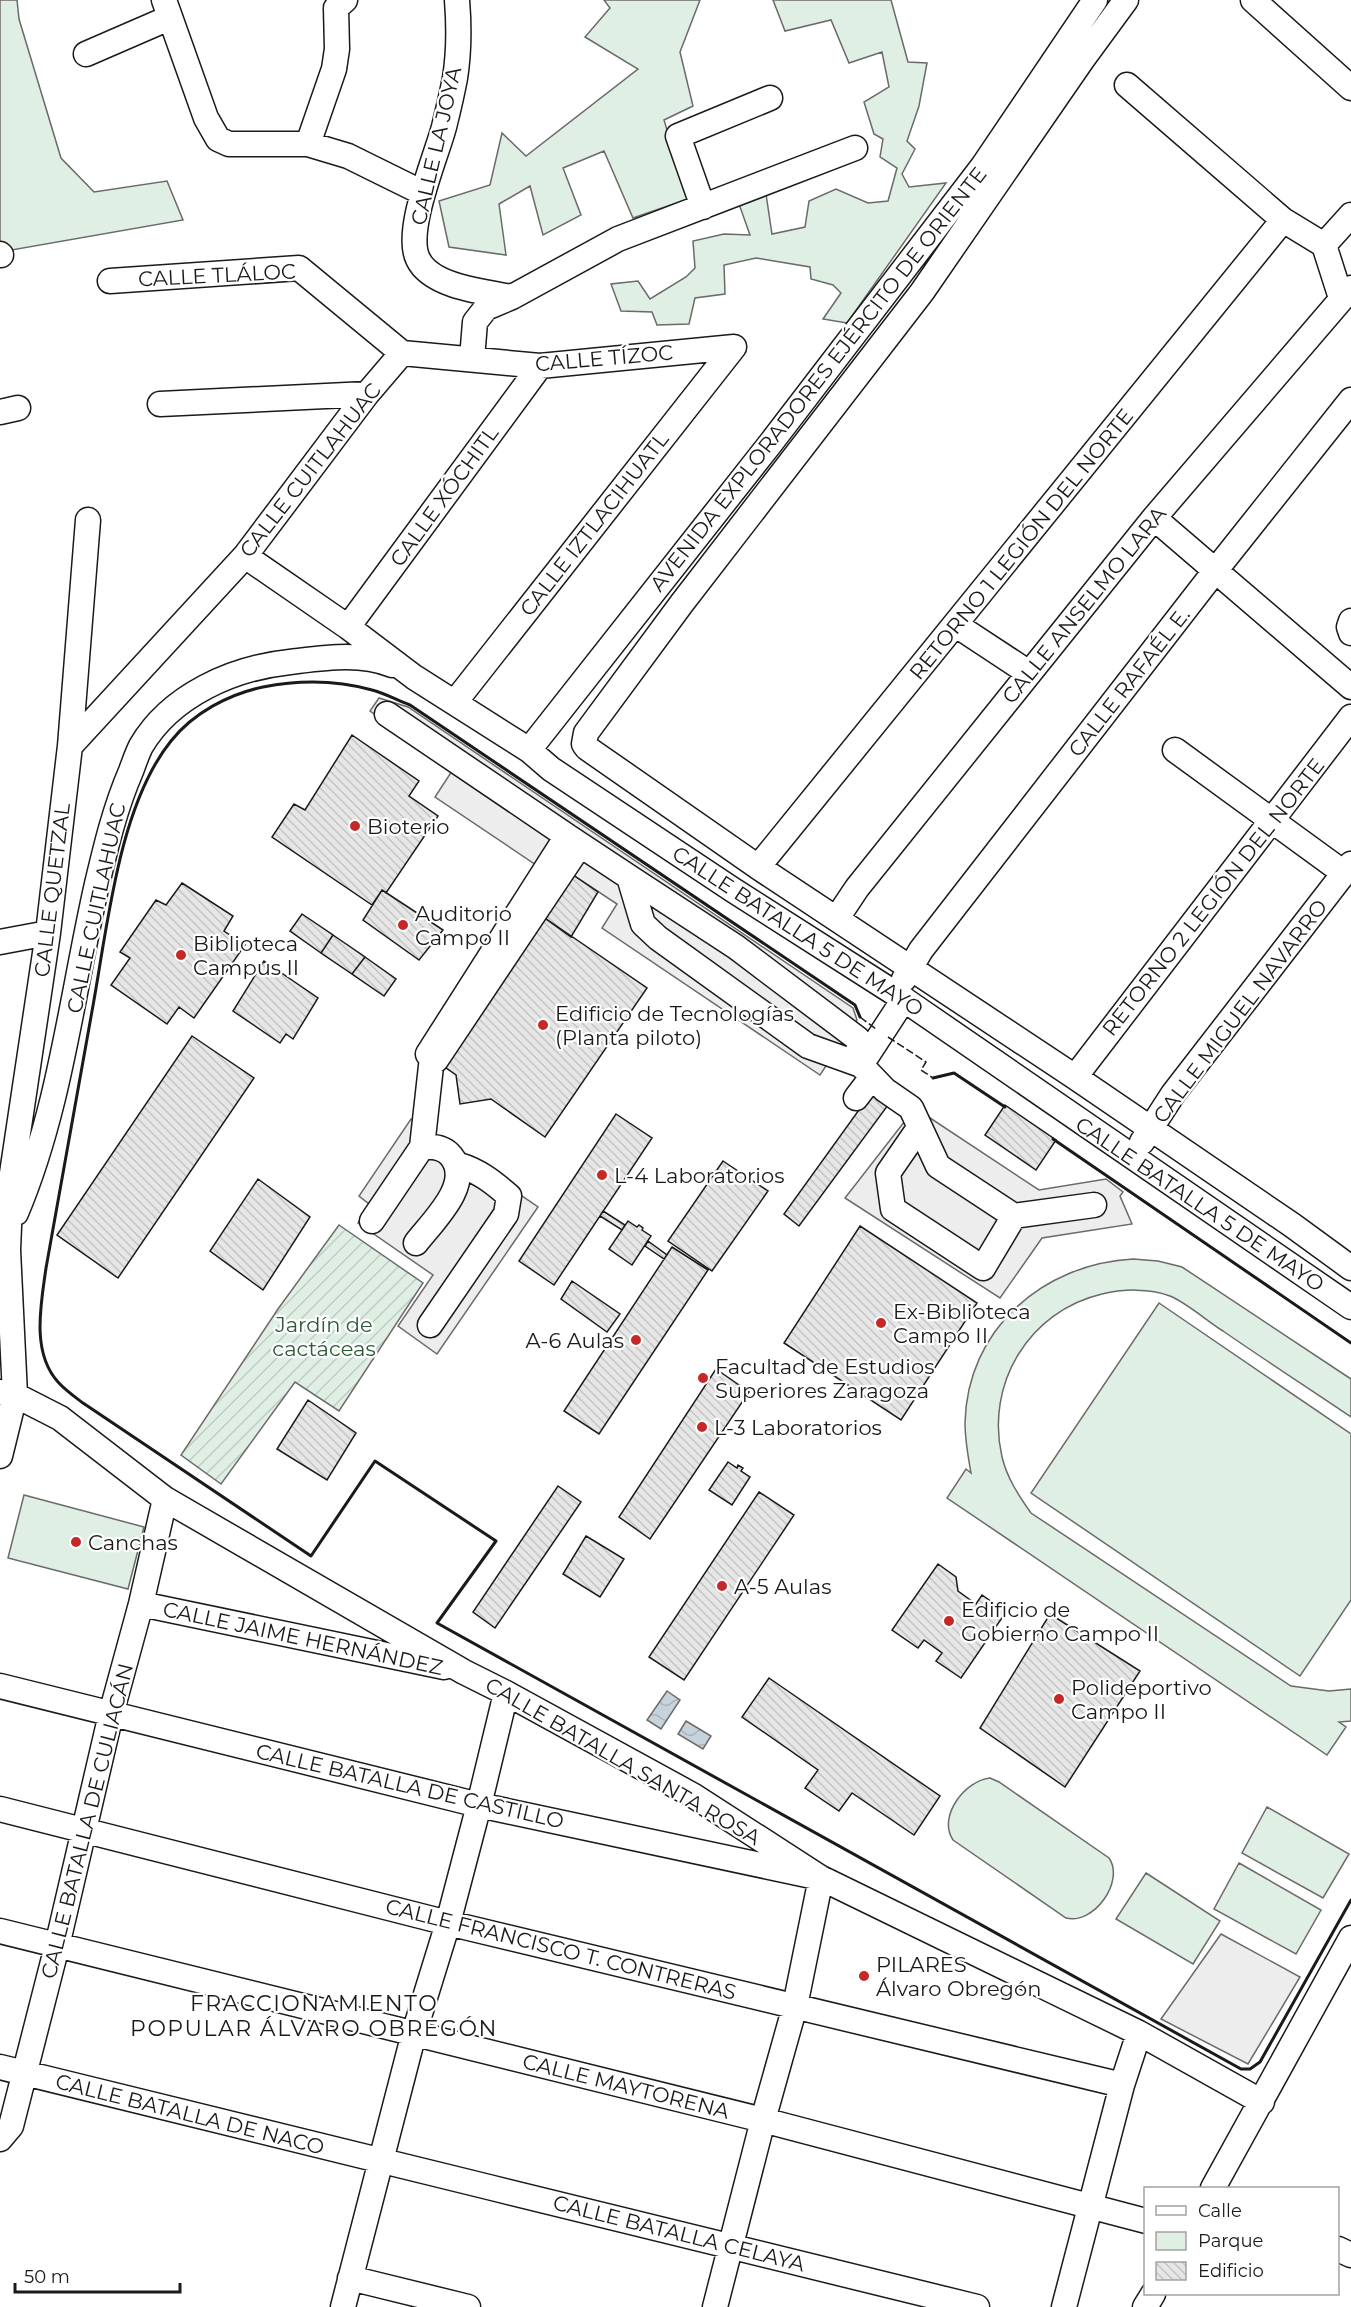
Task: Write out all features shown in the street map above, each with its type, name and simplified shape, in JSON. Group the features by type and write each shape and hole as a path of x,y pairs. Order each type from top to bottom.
{"street":[{"name":"CALLE LA JOYA","path":"457,0 455,76 444,128 423,193 414,244 418,260 427,272 445,282 468,289 512,297"},
{"name":"AVENIDA EXPLORADORES EJÉRCITO DE ORIENTE","path":"529,750 770,444 1082,60 1126,0"},
{"path":"1253,0 1351,88"},
{"name":"AVENIDA EXPLORADORES EJÉRCITO DE ORIENTE","path":"586,734 689,594 922,292 1092,2"},
{"path":"308,144 334,69 339,3"},
{"path":"86,54 166,9 206,118 218,139 229,144 308,144 348,156 423,193"},
{"path":"1127,85 1283,220 1324,245 1346,293"},
{"path":"703,207 678,135 770,98"},
{"path":"472,359 475,322 486,308 512,297 618,239 855,148"},
{"path":"1324,245 1351,215"},
{"name":"RETORNO 1 LEGIÓN DEL NORTE","path":"758,867 1283,220"},
{"name":"CALLE TLÁLOC","path":"110,281 299,268 402,353"},
{"name":"CALLE ANSELMO LARA","path":"837,918 857,888 1154,518 1346,293"},
{"name":"CALLE TÍZOC","path":"402,353 540,366 734,347"},
{"name":"CALLE IZTLACIHUATL","path":"455,702 734,347"},
{"name":"CALLE CUITLAHUAC","path":"70,746 245,556 367,394 402,353"},
{"name":"CALLE XÓCHITL","path":"348,627 540,366"},
{"path":"160,404 367,394"},
{"name":"CALLE RAFAÉL E.","path":"856,1098 911,967 928,940 1351,400"},
{"path":"1154,518 1351,687"},
{"name":"CALLE QUETZAL","path":"0,1456 8,1394 6,1243 11,1180 48,933 70,746 88,520"},
{"name":"CALLE BATALLA 5 DE MAYO","path":"245,556 348,627 414,677 529,750 551,769 723,884 900,996 1351,1307"},
{"path":"1351,621 1349,627 1351,633"},
{"path":"956,625 1029,673"},
{"name":"CALLE CUITLAHUAC","path":"6,1243 43,1137 72,1016 90,915 119,797 141,746 161,721 180,704 205,687 252,668 296,661 358,657 377,659 414,677"},
{"path":"387,714 573,841 736,947 858,1039 867,1071"},
{"name":"RETORNO 2 LEGIÓN DEL NORTE","path":"1075,1077 1351,717"},
{"name":"CALLE BATALLA 5 DE MAYO","path":"586,734 584,744 587,748 758,867 1075,1077 1351,1268"},
{"path":"1174,750 1271,822 1348,869"},
{"path":"372,1221 422,1147 432,1057 436,1060 573,841"},
{"name":"CALLE MIGUEL NAVARRO","path":"1131,1157 1173,1094 1348,869"},
{"path":"629,877 643,924 658,938 808,1046 867,1071 885,1090 911,1108 938,1166 1014,1216 1094,1204"},
{"path":"0,942 48,933"},
{"path":"919,1128 888,1173 893,1209 982,1268 1014,1216"},
{"path":"422,1147 432,1146 447,1151 459,1165 473,1169 493,1181 509,1196 506,1214 430,1325"},
{"path":"416,1243 450,1197 458,1181 459,1165"},
{"path":"1275,1254 1292,1225"},
{"name":"CALLE BATALLA SANTA ROSA","path":"8,1394 60,1418 165,1498 464,1672 694,1796 821,1878 1139,2033 1262,2102"},
{"name":"CALLE BATALLA DE CULIACÁN","path":"0,2139 11,2126 11,2070 57,1946 111,1714 141,1604 165,1498"},
{"name":"CALLE JAIME HERNÁNDEZ","path":"141,1604 464,1672"},
{"name":"CALLE BATALLA DE CASTILLO","path":"0,1686 479,1805 821,1878"},
{"path":"343,2307 414,2033 448,1923 506,1693"},
{"name":"CALLE FRANCISCO T. CONTRERAS","path":"0,1809 448,1923 1122,2085"},
{"path":"715,2307 795,2006 821,1878"},
{"name":"CALLE MAYTORENA","path":"0,1931 763,2120 1144,2220"},
{"path":"1214,2187 1262,2102 1341,1979 1351,1938"},
{"path":"1064,2307 1122,2085 1139,2033"},
{"name":"CALLE BATALLA DE NACO","path":"11,2070 380,2161"},
{"name":"CALLE BATALLA CELAYA","path":"380,2161 730,2244 977,2307"},
{"path":"350,2278 468,2307"}],"green space":[{"path":"0,0 17,0 19,19 61,158 94,192 167,181 183,220 6,251 0,242"},
{"path":"604,0 700,0 680,52 693,106 664,120 688,199 633,218 604,151 563,168 581,215 543,235 530,186 499,204 506,255 449,247 439,201 490,185 502,133 526,156 638,69 585,37 610,8"},
{"path":"773,0 891,0 908,62 927,63 919,106 907,141 915,149 902,174 909,187 946,183 847,323 823,319 841,293 833,285 811,279 810,267 756,258 724,265 725,294 695,298 689,324 657,325 652,312 621,311 611,284 638,281 650,299 686,277 695,268 693,241 724,234 750,235 739,204 766,194 772,234 805,227 809,201 836,189 868,203 888,201 897,168 880,157 883,139 874,134 864,102 889,87 882,52 849,63 831,20 785,31"},
{"name":"Jardín de cactáceas","path":"339,1225 423,1283 339,1411 295,1382 221,1484 181,1455 278,1309"},
{"path":"1133,1259 1158,1261 1182,1267 1351,1379 1351,1417 1177,1299 1162,1293 1145,1291 1110,1292 1076,1303 1053,1316 1018,1354 1007,1378 1000,1403 998,1430 1007,1472 1031,1513 1291,1686 1329,1691 1351,1689 1351,1721 1339,1722 1346,1727 1327,1755 947,1498 966,1469 971,1473 965,1429 969,1389 979,1358 995,1331 1016,1308 1041,1288 1069,1274 1100,1264"},
{"path":"1159,1303 1351,1434 1351,1600 1300,1676 1031,1493"},
{"name":"Canchas","path":"24,1495 144,1527 128,1589 8,1558"},
{"path":"990,1778 1109,1858 1113,1867 1110,1889 1104,1899 1087,1915 1066,1918 953,1840 949,1831 951,1810 972,1785"},
{"path":"1267,1807 1349,1854 1323,1898 1242,1853"},
{"path":"1239,1863 1321,1910 1296,1954 1214,1909"},
{"path":"1146,1873 1220,1921 1193,1964 1116,1919"}],"shaded area":[{"path":"379,698 408,707 853,1008 857,1020 820,1075 602,928 617,904 552,861 545,871 435,797 454,768 370,711"},
{"path":"915,1108 1039,1190 1106,1179 1123,1192 1120,1196 1132,1224 1042,1238 1000,1298 845,1198"},
{"path":"411,1119 538,1207 437,1354 398,1326 433,1275 358,1223 369,1204 359,1196"},
{"path":"1221,1934 1300,1977 1248,2064 1161,2019"}],"water":[{"path":"667,1691 680,1700 661,1729 647,1720"},
{"path":"686,1721 711,1736 703,1749 678,1734"}],"building":[{"name":"Bioterio","path":"352,735 419,781 409,796 438,816 386,893 382,890 372,905 272,837 294,804 305,810"},
{"path":"567,871 598,892 571,937 539,914"},
{"name":"Biblioteca Campus II","path":"182,883 233,916 224,931 245,945 194,1018 179,1007 167,1024 111,985 130,958 120,952 156,900 166,905"},
{"name":"Auditorio Campo II","path":"382,890 443,930 419,960 363,920"},
{"path":"302,914 333,935 321,953 290,931"},
{"name":"Edificio de Tecnologías (Planta piloto)","path":"539,914 647,988 545,1137 491,1099 460,1104 456,1075 439,1063"},
{"path":"333,935 365,957 352,974 321,953"},
{"path":"365,957 396,979 384,996 352,974"},
{"path":"264,961 318,998 293,1039 286,1034 280,1043 233,1011"},
{"path":"192,1036 254,1078 118,1278 57,1235"},
{"path":"874,1089 891,1101 799,1226 784,1214"},
{"path":"1005,1105 1056,1140 1036,1170 985,1135"},
{"name":"L-4 Laboratorios","path":"616,1114 652,1138 554,1285 519,1261"},
{"path":"723,1161 768,1191 712,1271 668,1241"},
{"path":"258,1179 310,1217 263,1290 210,1251"},
{"path":"603,1211 625,1225 622,1230 600,1216"},
{"path":"628,1221 637,1227 639,1225 651,1236 632,1265 609,1249"},
{"name":"Ex-Biblioteca Campo II","path":"860,1226 977,1303 901,1420 784,1343"},
{"path":"648,1241 667,1255 664,1259 645,1246"},
{"name":"A-6 Aulas","path":"672,1247 708,1270 599,1434 564,1411"},
{"path":"572,1281 620,1314 607,1332 561,1299"},
{"name":"L-3 Laboratorios","path":"716,1369 749,1392 650,1539 619,1517"},
{"path":"308,1400 356,1433 327,1480 277,1449"},
{"path":"728,1462 737,1468 738,1465 743,1468 741,1471 750,1477 732,1505 709,1490"},
{"path":"558,1486 581,1502 495,1628 473,1612"},
{"name":"A-5 Aulas","path":"759,1492 794,1515 684,1680 649,1657"},
{"path":"586,1536 624,1559 600,1597 563,1574"},
{"name":"Edificio de Gobierno Campo II","path":"938,1564 956,1577 958,1591 976,1604 982,1595 1006,1612 961,1678 936,1661 942,1653 924,1640 918,1648 892,1630"},
{"name":"Polideportivo Campo II","path":"1050,1614 1140,1671 1065,1787 980,1728"},
{"path":"769,1678 940,1796 914,1835 852,1793 839,1811 805,1788 818,1770 742,1717"}],"fence":[{"path":"860,1017 876,1029"},
{"path":"888,1037 926,1062 921,1070 933,1078"}],"wall":[{"path":"860,1017 855,1005 410,705 372,690 345,684 318,682 290,683 237,694 201,713 171,741 154,767 139,797 128,830 111,900 44,1282 40,1312 44,1357 61,1385 83,1403 311,1556 375,1461 496,1541 437,1623 1241,2069 1250,2069 1260,2062 1351,1900"},
{"path":"933,1078 954,1073 1005,1107"},
{"path":"1053,1139 1351,1343"}],"place":[{"name":"Bioterio","path":"355,826"},
{"name":"Auditorio Campo II","path":"403,925"},
{"name":"Biblioteca Campus II","path":"181,955"},
{"name":"Edificio de Tecnologías (Planta piloto)","path":"543,1025"},
{"name":"L-4 Laboratorios","path":"602,1175"},
{"name":"Ex-Biblioteca Campo II","path":"881,1323"},
{"name":"A-6 Aulas","path":"636,1340"},
{"name":"Facultad de Estudios Superiores Zaragoza","path":"703,1378"},
{"name":"L-3 Laboratorios","path":"702,1427"},
{"name":"Canchas","path":"76,1542"},
{"name":"A-5 Aulas","path":"722,1586"},
{"name":"Edificio de Gobierno Campo II","path":"949,1621"},
{"name":"Polideportivo Campo II","path":"1059,1699"},
{"name":"PILARES Álvaro Obregón","path":"864,1976"}],"district":[{"name":"FRACCIONAMIENTO POPULAR ÁLVARO OBREGÓN","path":"314,2016"}]}
